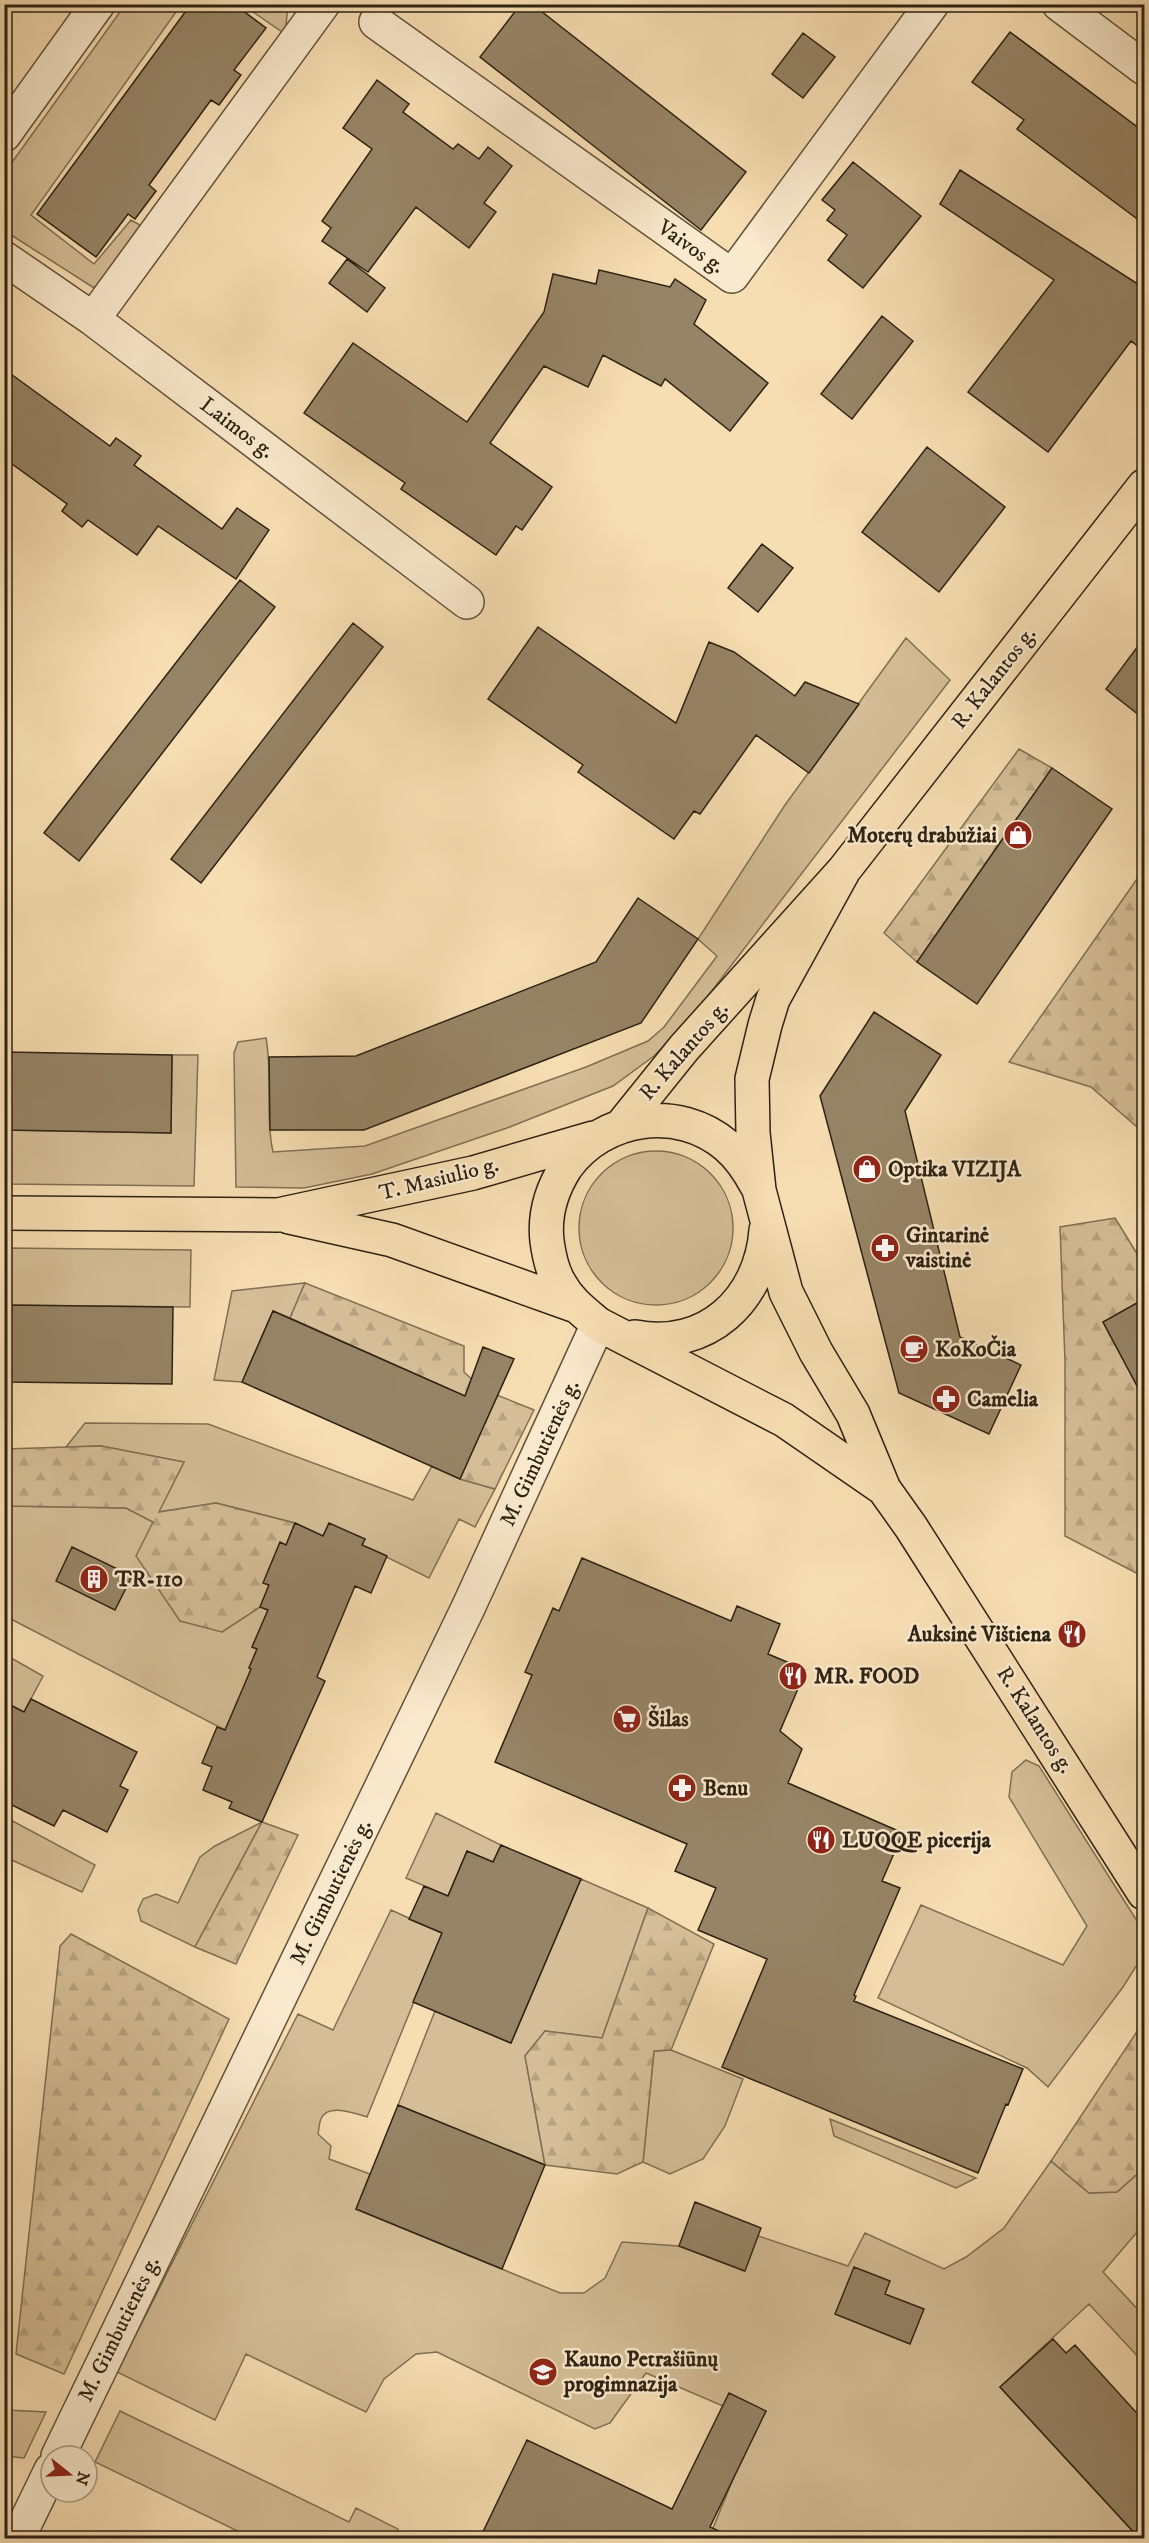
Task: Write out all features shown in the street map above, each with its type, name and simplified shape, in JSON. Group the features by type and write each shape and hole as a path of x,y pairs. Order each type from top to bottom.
{"main road":[{"name":"R. Kalantos g.","path":"884,1489 784,1420 599,1322 560,1284 550,1258 546,1230 549,1203 560,1177 576,1154 609,1131 844,870 1144,486"},
{"name":"R. Kalantos g.","path":"844,870 773,999 752,1079 753,1133 759,1190 786,1292 816,1352 853,1414 884,1489 911,1527 1144,1893"},
{"name":"R. Kalantos g.","path":"609,1131 649,1119 677,1121 704,1130 727,1146 740,1159 759,1190"},
{"name":"T. Masiulio g.","path":"278,1215 473,1173 609,1131"},
{"name":"T. Masiulio g.","path":"4,1213 278,1215 392,1240 599,1322"},
{"name":"R. Kalantos g.","path":"599,1322 649,1340 675,1339 701,1331 724,1317 743,1298 757,1275 765,1249 766,1222"}],"street":[{"path":"4,135 98,4"},
{"path":"93,319 323,4"},
{"name":"Vaivos g.","path":"376,22 732,276 932,4"},
{"path":"1059,4 1144,68"},
{"name":"Laimos g.","path":"4,258 93,319 467,602"},
{"name":"M. Gimbutienės g.","path":"64,2444 458,1629 599,1322"},
{"path":"18,2538 39,2495"}],"green space":[{"path":"125,5 181,5 31,215 94,264 131,220 145,228 94,288 5,231 5,172"},
{"path":"243,5 288,5 285,34"},
{"path":"906,638 950,680 691,1018 654,1056 613,1086 507,1128 372,1174 304,1188 236,1187 234,1053 238,1042 266,1038 273,1152 365,1146 586,1067 648,1041 664,1027 717,956 698,939 785,805"},
{"path":"1019,749 1052,768 917,962 884,933"},
{"path":"1144,869 1144,1133 1091,1087 1009,1062"},
{"path":"172,1055 198,1055 194,1186 5,1184 5,1130 171,1133"},
{"path":"656,1151 685,1157 699,1164 710,1174 720,1185 727,1199 733,1228 727,1257 720,1271 710,1282 699,1292 685,1299 656,1305 627,1299 613,1292 602,1282 592,1271 585,1257 579,1228 585,1199 592,1185 602,1174 613,1164 627,1157"},
{"path":"1115,1218 1144,1265 1144,1299 1103,1322 1144,1399 1144,1577 1065,1536 1065,1362 1060,1227"},
{"path":"5,1248 191,1250 190,1307 5,1305"},
{"path":"305,1283 290,1318 273,1311 242,1382 214,1380 232,1291"},
{"path":"305,1283 464,1346 464,1372 482,1389 534,1410 495,1489 460,1479 491,1408 290,1318"},
{"path":"85,1423 208,1424 413,1500 432,1466 460,1479 495,1489 475,1527 459,1519 429,1578 362,1545 365,1539 329,1524 323,1536 295,1523 216,1503 158,1512 184,1462 101,1446 66,1447"},
{"path":"101,1446 184,1462 159,1512 216,1503 295,1523 286,1545 280,1543 264,1583 269,1585 260,1607 222,1632 180,1621 136,1556 153,1522 126,1508 5,1506 4,1449"},
{"path":"4,1506 126,1508 153,1522 222,1632 260,1607 268,1610 252,1647 257,1649 249,1668 253,1670 225,1730 5,1616"},
{"path":"4,1654 43,1676 24,1712 5,1702"},
{"path":"1026,1760 1039,1766 1144,1932 1144,1954 1123,1987 1048,2087 1027,2068 878,1998 921,1905 1063,1965 1087,1926 1009,1797 1012,1772"},
{"path":"436,1813 501,1845 493,1862 467,1851 448,1896 406,1878"},
{"path":"5,1817 95,1865 82,1892 5,1857"},
{"path":"262,1822 195,1947 141,1921 138,1910 143,1899 156,1894 178,1903 200,1857 215,1846"},
{"path":"262,1822 298,1835 236,1964 195,1947"},
{"path":"581,1879 648,1908 602,2038 545,2031 525,2056 545,2165 398,2105 435,2011 511,2043"},
{"path":"648,1908 714,1944 671,2050 654,2051 643,2162 617,2174 545,2165 525,2056 545,2031 602,2038"},
{"path":"391,1910 442,1933 367,2117 335,2110 324,2114 321,2119 318,2134 331,2146 329,2159 370,2174 356,2209 560,2293 584,2293 605,2278 622,2242 679,2246 744,2271 758,2236 848,2266 865,2233 944,2269 966,2257 1004,2228 1051,2161 1089,2193 1117,2192 1144,2168 1144,2224 1103,2272 1144,2316 1144,2363 1089,2304 1000,2387 1139,2538 709,2538 735,2474 766,2411 723,2406 646,2373 610,2423 595,2429 437,2352 416,2354 384,2379 366,2412 246,2354 215,2420 117,2372 298,2014 333,2030"},
{"path":"71,1934 229,2019 64,2374 16,2354 60,1946"},
{"path":"1144,2021 1144,2168 1117,2192 1089,2193 1051,2161"},
{"path":"671,2050 743,2079 725,2126 703,2159 670,2174 643,2162 654,2051"},
{"path":"830,2119 976,2178 956,2188 834,2136"},
{"path":"5,2410 46,2412 24,2458 5,2456"},
{"path":"120,2411 349,2522 356,2508 398,2529 394,2538 252,2538 99,2464 99,2454"}],"building":[{"path":"191,4 234,4 266,28 234,70 241,75 219,105 211,100 149,185 156,191 135,219 128,214 96,257 37,214"},
{"path":"521,4 532,4 746,172 701,230 480,57"},
{"path":"1010,32 1144,132 1144,224 1017,129 1024,120 972,82"},
{"path":"803,33 835,57 803,98 772,74"},
{"path":"377,80 409,104 403,112 453,149 458,144 479,159 488,147 512,166 484,203 496,212 469,248 416,207 368,272 322,241 331,228 322,221 372,149 343,128"},
{"path":"853,162 921,216 863,288 828,260 847,235 827,220 835,210 822,200"},
{"path":"960,170 1144,288 1144,351 1131,341 1048,452 968,392 1054,280 940,204"},
{"path":"347,259 385,288 367,312 329,283"},
{"path":"599,270 670,287 675,279 706,300 694,324 768,383 730,431 665,379 661,386 603,355 588,387 544,366 490,443 552,487 522,530 516,526 496,555 401,489 405,483 304,413 353,343 467,422 544,312 553,274 596,284"},
{"path":"882,316 913,341 852,419 821,394"},
{"path":"4,369 110,446 116,438 141,456 134,465 222,529 237,508 269,530 236,579 158,526 137,555 88,520 82,527 62,511 67,504 4,458"},
{"path":"927,447 1005,507 939,592 862,532"},
{"path":"762,544 793,568 758,612 728,588"},
{"path":"240,580 275,607 79,861 44,833"},
{"path":"353,623 383,647 201,883 171,859"},
{"path":"538,627 676,723 709,642 734,652 795,696 805,682 859,704 809,773 756,735 700,814 694,811 674,839 578,772 583,765 488,699"},
{"path":"1144,638 1144,719 1106,689"},
{"path":"1052,768 1112,809 977,1004 917,962"},
{"path":"638,898 698,939 641,1023 364,1130 270,1130 269,1057 356,1056 596,962"},
{"path":"874,1012 941,1055 905,1111 960,1337 1021,1365 989,1434 899,1393 820,1096"},
{"path":"4,1052 172,1055 171,1133 4,1130"},
{"path":"1144,1299 1144,1399 1103,1322"},
{"path":"4,1305 173,1307 172,1384 4,1382"},
{"path":"273,1311 465,1396 483,1347 514,1359 460,1479 242,1382"},
{"path":"295,1523 323,1536 329,1523 365,1539 362,1545 387,1556 371,1593 355,1586 317,1677 325,1681 262,1822 229,1808 232,1802 203,1790 212,1767 202,1763 217,1727 225,1730 251,1669 249,1668 257,1649 252,1647 268,1610 260,1607 269,1585 263,1583 280,1542 286,1545"},
{"name":"TR-110","path":"72,1547 132,1576 115,1610 56,1581"},
{"path":"582,1558 731,1621 737,1606 780,1624 768,1654 806,1670 780,1731 802,1749 788,1783 903,1833 882,1881 900,1888 854,1995 856,1996 854,2001 1023,2069 978,2173 722,2067 767,1959 698,1930 716,1888 675,1871 687,1844 495,1762 532,1675 525,1672 553,1608 559,1611"},
{"path":"31,1699 137,1752 120,1786 128,1790 107,1832 63,1810 54,1826 4,1801 4,1702 24,1712"},
{"path":"501,1845 581,1879 511,2043 413,2002 442,1933 409,1919 424,1886 448,1896 467,1851 493,1862"},
{"path":"398,2105 545,2165 502,2269 356,2209"},
{"path":"695,2202 761,2228 745,2271 679,2246"},
{"path":"854,2267 890,2281 885,2294 924,2309 910,2344 835,2314"},
{"path":"1053,2339 1066,2353 1075,2345 1144,2421 1144,2538 1139,2538 1000,2387"},
{"path":"729,2393 766,2411 710,2527 734,2538 480,2538 527,2440 672,2509"}],"place":[{"name":"Moterų drabužiai","path":"1018,835"},
{"name":"Optika VIZIJA","path":"867,1169"},
{"name":"Gintarinė vaistinė","path":"885,1248"},
{"name":"KoKoČia","path":"914,1349"},
{"name":"Camelia","path":"946,1399"},
{"name":"TR-110","path":"94,1579"},
{"name":"Auksinė Vištiena","path":"1072,1634"},
{"name":"MR. FOOD","path":"793,1676"},
{"name":"Šilas","path":"627,1719"},
{"name":"Benu","path":"682,1788"},
{"name":"LUQQE picerija","path":"821,1840"},
{"name":"Kauno Petrašiūnų progimnazija","path":"543,2372"}]}
